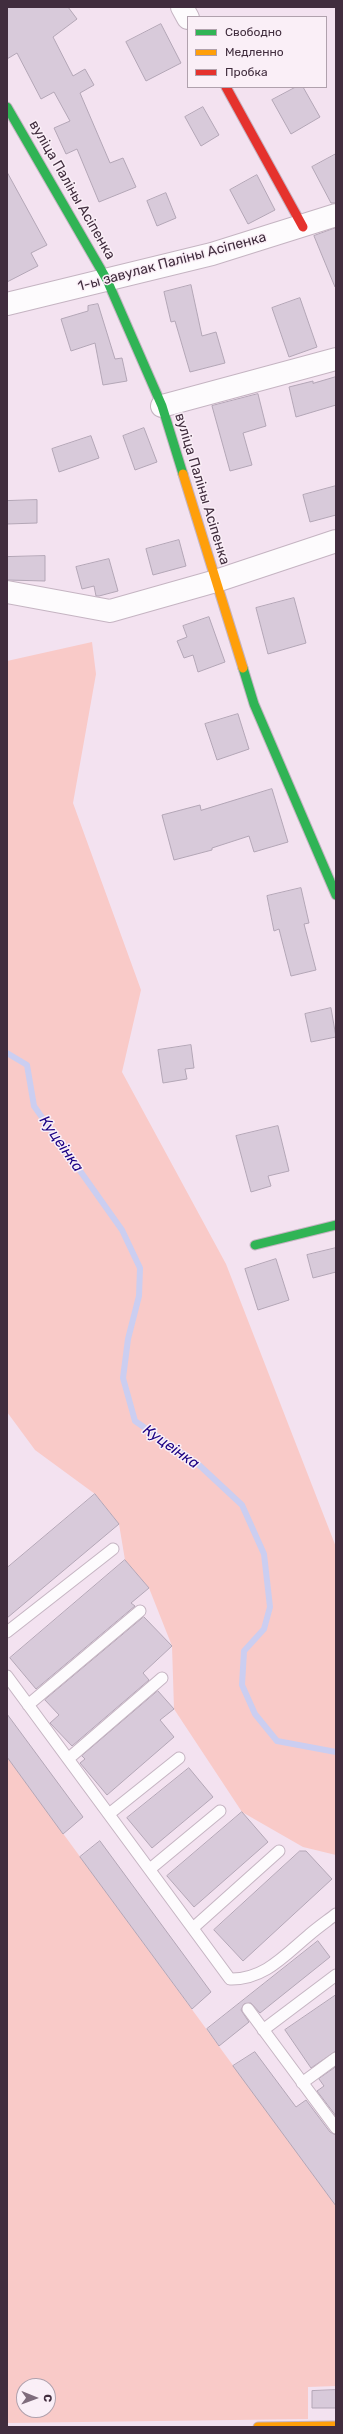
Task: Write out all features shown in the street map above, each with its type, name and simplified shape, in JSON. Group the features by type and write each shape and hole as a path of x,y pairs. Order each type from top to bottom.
{"street":[{"path":"182,7 187,16"},
{"path":"227,88 302,227"},
{"name":"вуліца Паліны Асіпенка","path":"7,107 107,280 162,406 254,704 336,895"},
{"name":"1-ы завулак Паліны Асіпенка","path":"7,304 212,254 302,227 336,215"},
{"path":"162,406 336,359"},
{"path":"7,592 110,611 216,581 336,541"},
{"path":"254,1245 336,1225"},
{"path":"258,2427 336,2426"}],"lane":[{"path":"7,1632 113,1550"},
{"path":"28,1705 140,1611"},
{"path":"7,1676 230,1979 244,1979 277,1964 310,1934 336,1914"},
{"path":"68,1759 162,1678"},
{"path":"109,1814 179,1758"},
{"path":"150,1869 220,1810"},
{"path":"193,1928 279,1851"},
{"path":"263,2030 336,1975"},
{"path":"248,2009 336,2128"},
{"path":"302,2082 336,2058"}],"shaded area":[{"path":"92,642 96,674 73,803 141,990 122,1072 226,1264 336,1547 336,1855 303,1847 242,1812 174,1709 172,1646 149,1588 125,1560 119,1524 95,1494 35,1450 7,1412 7,661"},
{"path":"7,1757 336,2206 336,2386 308,2387 308,2419 7,2423"}],"building":[{"path":"7,7 68,7 77,19 53,37 73,76 85,69 94,85 80,93 110,163 123,158 136,187 99,202 77,149 66,154 54,128 70,121 54,92 41,99 17,53 7,59"},
{"path":"161,24 181,63 146,81 126,42"},
{"path":"294,88 304,88 320,117 291,134 272,100"},
{"path":"203,107 219,135 201,146 185,117"},
{"path":"336,154 336,203 331,203 312,167"},
{"path":"7,172 47,245 31,253 38,266 7,282"},
{"path":"257,175 275,210 248,224 230,190"},
{"path":"166,193 176,218 157,226 147,201"},
{"path":"336,228 336,287 335,287 314,236"},
{"path":"191,285 202,336 216,332 225,363 190,372 175,321 171,322 164,292"},
{"path":"300,298 317,347 289,357 272,308"},
{"path":"98,304 115,359 122,358 127,381 103,385 95,343 71,351 61,319 88,311 88,306"},
{"path":"336,377 336,405 296,417 289,387"},
{"path":"258,394 266,426 243,433 252,465 230,471 212,406"},
{"path":"144,428 157,462 135,470 123,436"},
{"path":"91,436 99,458 59,472 52,449"},
{"path":"336,486 336,515 310,522 303,495"},
{"path":"37,500 37,523 7,524 7,501"},
{"path":"179,540 186,566 153,575 146,549"},
{"path":"45,556 45,581 7,580 7,557"},
{"path":"109,559 118,591 96,596 94,586 82,589 76,567"},
{"path":"294,598 306,643 268,654 256,608"},
{"path":"209,617 225,662 198,672 193,655 184,658 177,641 187,637 183,626"},
{"path":"238,714 249,749 217,760 205,724"},
{"path":"272,789 288,842 254,852 249,836 212,848 212,850 174,860 162,815 200,805 201,810"},
{"path":"301,888 309,923 304,924 316,970 291,976 279,929 274,931 267,896"},
{"path":"331,1008 336,1037 311,1042 305,1014"},
{"path":"191,1045 194,1068 185,1069 187,1079 163,1083 158,1050"},
{"path":"278,1126 289,1171 268,1176 271,1186 251,1192 236,1136"},
{"path":"336,1248 336,1272 313,1278 307,1255"},
{"path":"276,1259 289,1300 258,1310 245,1269"},
{"path":"95,1494 119,1524 7,1618 7,1568"},
{"path":"125,1560 149,1588 131,1603 135,1606 36,1689 10,1658"},
{"path":"144,1617 172,1646 143,1673 149,1680 72,1746 50,1723 59,1715 45,1700"},
{"path":"158,1691 174,1709 160,1720 174,1737 107,1795 80,1763 85,1759 82,1756"},
{"path":"7,1714 83,1817 63,1834 7,1757"},
{"path":"189,1768 213,1797 152,1848 127,1818"},
{"path":"242,1812 268,1842 194,1907 167,1876"},
{"path":"100,1841 211,1992 192,2009 80,1857"},
{"path":"300,1851 306,1851 332,1879 243,1961 214,1930"},
{"path":"318,1941 330,1957 260,2013 251,2003 244,2004 241,2010 249,2022 219,2046 207,2029"},
{"path":"336,1995 336,2051 311,2068 285,2030"},
{"path":"255,2052 296,2107 306,2100 330,2132 336,2135 336,2206 233,2066"},
{"path":"336,2067 336,2116 317,2091 324,2086 319,2079"},
{"path":"336,2390 336,2408 312,2408 312,2391"}],"waterway":[{"name":"Куцеінка","path":"7,1053 27,1065 34,1106 122,1230 140,1268 139,1296 128,1339 123,1378 135,1421 198,1464 242,1505 264,1554 270,1607 264,1629 244,1651 242,1685 255,1714 277,1741 336,1752"}],"traffic: fast":[{"path":"7,107 107,280 162,406 183,474"},
{"path":"243,668 254,704 336,895"},
{"path":"255,1245 336,1225"}],"traffic: slow":[{"path":"183,474 243,668"},
{"path":"258,2427 336,2426"}],"traffic: jam":[{"path":"227,88 303,227"}]}
